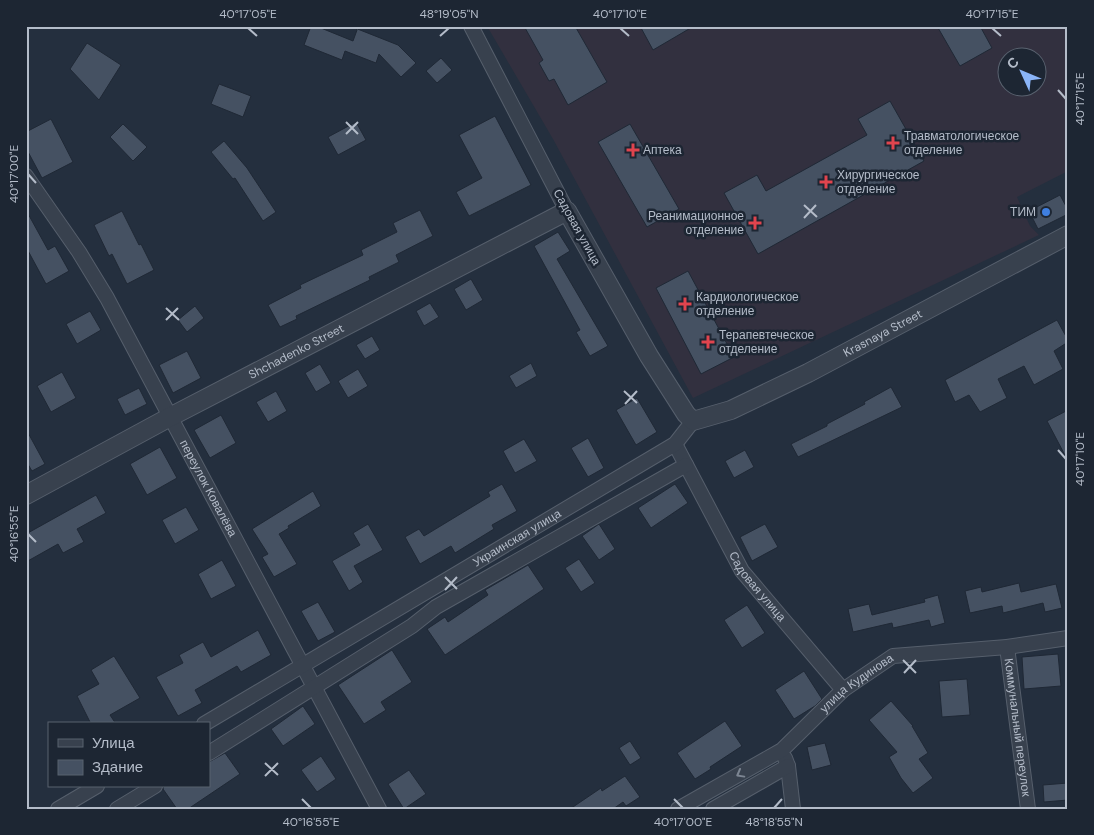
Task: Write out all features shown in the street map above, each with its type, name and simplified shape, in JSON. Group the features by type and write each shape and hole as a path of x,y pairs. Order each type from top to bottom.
{"street":[{"name":"Садовая улица","path":"471,26 567,211 649,356 677,401 693,421"},
{"name":"переулок Ковалёва","path":"26,176 79,252 107,298 303,666 316,687 379,809"},
{"name":"Shchadenko Street","path":"26,495 170,417 567,211"},
{"name":"Krasnaya Street","path":"693,421 731,410 808,373 1068,235"},
{"name":"Украинская улица","path":"207,722 675,444 693,421"},
{"name":"Садовая улица","path":"675,444 742,571 843,690"},
{"name":"Украинская улица","path":"210,752 412,626 436,607 686,464"},
{"name":"улица Кудинова","path":"678,809 782,750 843,690 893,656 1007,647 1068,638"},
{"name":"Коммунальный переулок","path":"1007,647 1028,809"},
{"path":"782,750 788,766 793,809"},
{"path":"713,809 788,766"},
{"path":"58,809 94,788"},
{"path":"117,809 152,788"}],"shaded area":[{"path":"487,26 1068,26 1068,171 1017,197 1030,226 1039,235 693,398 553,139"}],"building":[{"path":"311,26 316,26 353,41 357,30 355,28 398,45 416,63 401,77 379,54 376,63 345,51 342,60 304,45"},
{"path":"524,26 575,26 607,82 568,105 554,79 549,81 539,63 543,60"},
{"path":"640,26 694,26 653,50"},
{"path":"937,26 980,26 992,48 960,66"},
{"path":"87,43 121,65 99,100 70,69"},
{"path":"441,58 452,70 437,83 426,71"},
{"path":"219,84 251,96 243,117 211,104"},
{"path":"890,101 924,161 758,254 724,193 757,175 766,191 867,135 858,119"},
{"path":"495,116 531,185 469,216 456,192 482,178 459,135"},
{"path":"51,119 73,162 42,178 26,148 26,132"},
{"path":"356,122 366,140 338,155 328,137"},
{"path":"123,124 147,147 133,161 110,137"},
{"path":"630,124 679,209 647,227 598,142"},
{"path":"224,141 247,168 276,212 263,221 235,178 233,179 211,152"},
{"path":"1060,195 1068,210 1068,214 1038,229 1029,211"},
{"path":"26,210 48,250 55,246 69,271 46,284 26,247"},
{"path":"420,210 433,236 396,255 399,262 369,277 370,280 296,316 297,319 280,327 268,305 301,288 300,285 363,255 361,250 397,232 393,223"},
{"path":"122,211 154,270 127,284 112,254 109,256 94,225"},
{"path":"558,232 570,251 557,259 608,346 590,356 576,332 580,330 534,246"},
{"path":"688,271 734,357 701,374 656,288"},
{"path":"471,279 483,300 466,310 454,289"},
{"path":"430,303 439,317 424,326 416,311"},
{"path":"195,306 204,318 187,332 178,320"},
{"path":"90,311 101,330 77,344 66,324"},
{"path":"1057,320 1068,340 1068,342 1054,351 1063,369 1034,385 1024,366 998,379 1007,398 980,412 969,395 955,402 945,380"},
{"path":"372,336 380,350 365,359 356,345"},
{"path":"187,351 201,378 173,393 159,365"},
{"path":"531,363 537,376 516,388 509,376"},
{"path":"320,364 331,383 316,392 305,373"},
{"path":"358,369 368,386 348,398 338,381"},
{"path":"62,372 76,398 51,412 37,386"},
{"path":"891,387 902,407 798,457 791,444 827,426 827,424 865,404 864,402"},
{"path":"139,388 147,404 125,415 117,399"},
{"path":"276,391 287,411 268,422 256,402"},
{"path":"637,398 657,432 636,445 616,410"},
{"path":"1068,410 1068,461 1047,421"},
{"path":"221,415 236,443 210,458 194,430"},
{"path":"26,429 45,464 32,471 26,461"},
{"path":"588,438 604,468 588,477 571,448"},
{"path":"524,439 537,461 515,473 503,451"},
{"path":"160,447 177,478 147,495 130,464"},
{"path":"745,450 754,467 734,478 725,461"},
{"path":"502,484 517,511 492,525 494,529 455,553 451,546 420,564 405,537 419,529 424,536 490,496 488,492"},
{"path":"675,484 688,503 651,528 638,508"},
{"path":"313,491 321,506 288,526 289,528 279,534 297,564 274,577 262,557 268,554 252,529"},
{"path":"96,495 106,513 77,529 84,542 63,553 58,544 26,562 26,534"},
{"path":"186,507 199,530 175,544 162,520"},
{"path":"368,524 383,550 354,566 363,582 349,591 332,561 360,545 353,533"},
{"path":"599,524 615,549 599,560 582,536"},
{"path":"765,524 778,547 752,561 740,537"},
{"path":"579,559 595,583 581,592 565,568"},
{"path":"222,560 236,586 211,599 198,574"},
{"path":"528,565 544,589 445,655 427,629 445,617 448,622 488,595 485,590"},
{"path":"1019,583 1021,592 1056,584 1062,608 1045,612 1043,603 1003,613 1002,606 970,613 965,591 981,587 982,592"},
{"path":"938,595 945,623 931,627 929,620 893,628 892,623 853,632 848,609 869,604 872,615 925,602 924,599"},
{"path":"318,602 335,632 318,641 301,611"},
{"path":"747,605 765,633 742,648 724,620"},
{"path":"258,630 271,655 241,672 237,666 195,690 202,703 178,716 156,677 183,663 179,655 203,642 211,657"},
{"path":"392,650 412,682 381,702 386,710 364,724 338,685"},
{"path":"1058,654 1061,686 1024,689 1022,657"},
{"path":"114,656 140,698 110,715 115,722 90,722 77,696 99,684 91,670"},
{"path":"804,671 822,699 815,706 794,719 775,690"},
{"path":"967,679 970,715 942,717 939,681"},
{"path":"891,701 913,726 928,753 919,759 933,778 913,793 901,778 889,757 897,752 869,720"},
{"path":"303,706 315,724 283,746 271,729"},
{"path":"725,721 742,746 695,779 677,753"},
{"path":"630,741 641,758 630,765 619,748"},
{"path":"825,743 831,765 812,770 807,747"},
{"path":"225,753 240,774 188,809 177,809 163,788 210,788 210,761"},
{"path":"321,756 336,779 317,792 301,770"},
{"path":"409,770 426,794 404,809 388,784"},
{"path":"625,776 640,797 626,806 623,802 613,809 570,809 601,788 602,791"},
{"path":"1068,783 1068,800 1044,802 1043,785"}],"place":[{"name":"Травматологическое отделение","path":"893,143"},
{"name":"Аптека","path":"633,150"},
{"name":"Хирургическое отделение","path":"826,182"},
{"name":"ТИМ","path":"1046,212"},
{"name":"Реанимационное отделение","path":"755,223"},
{"name":"Кардиологическое отделение","path":"685,304"},
{"name":"Терапевтеческое отделение","path":"708,342"}]}
